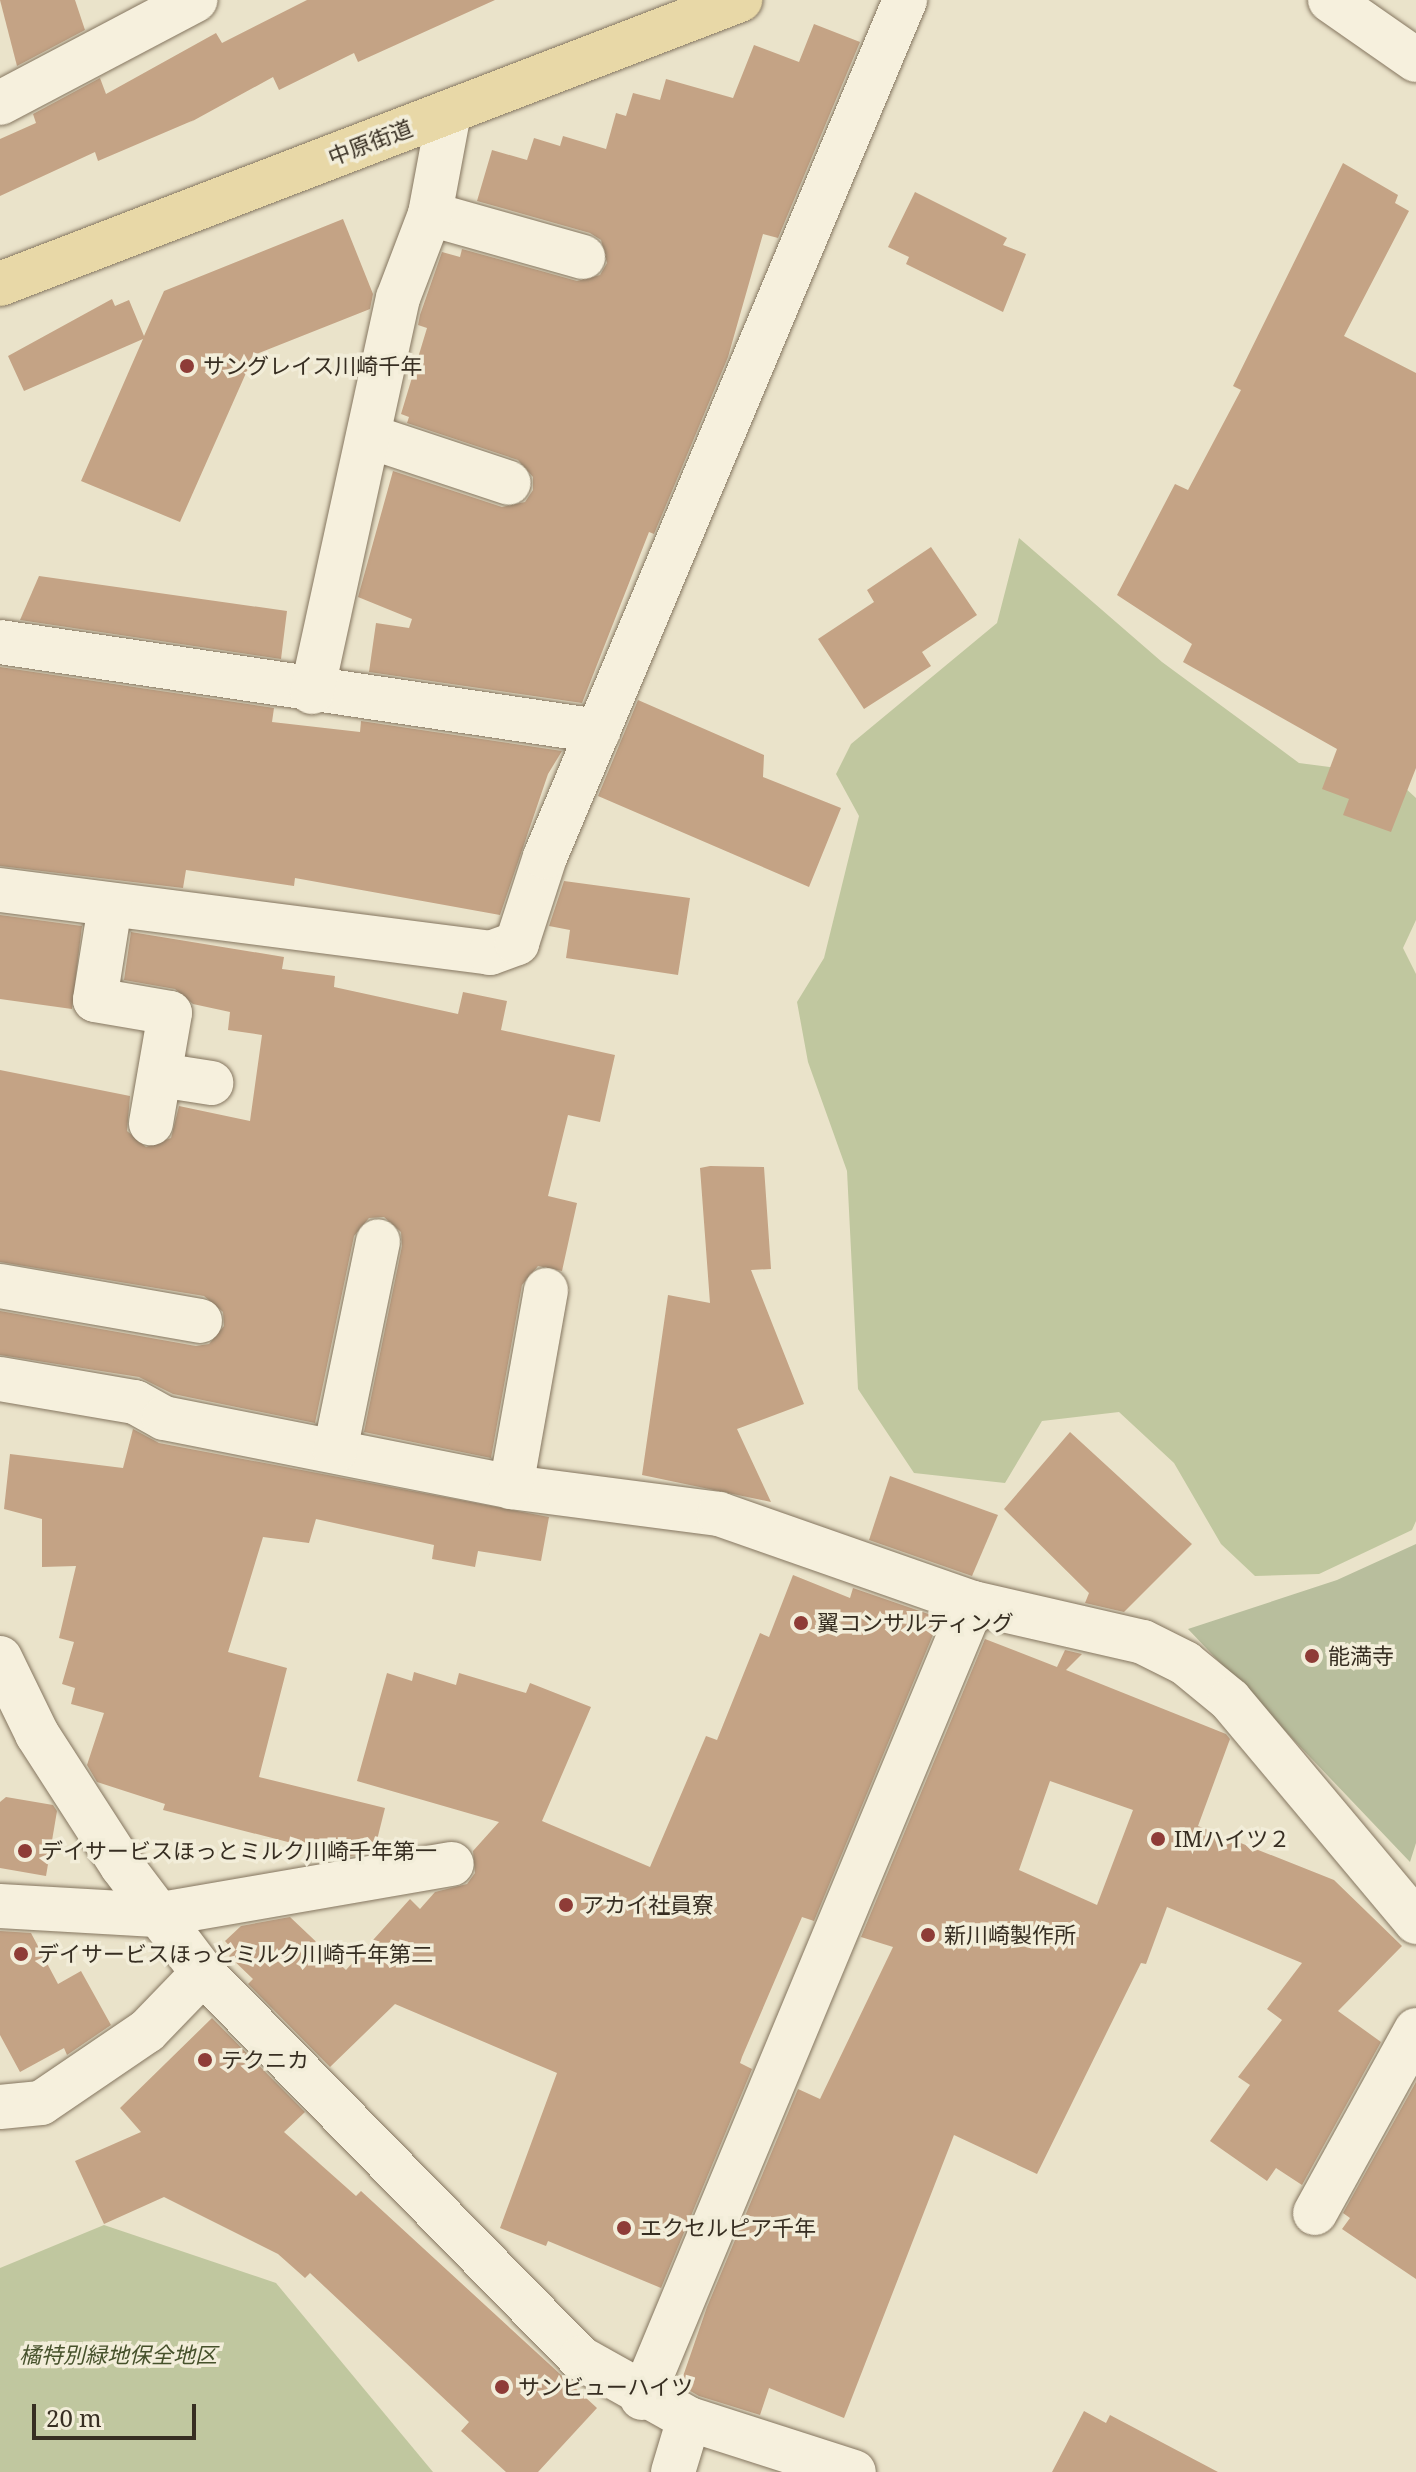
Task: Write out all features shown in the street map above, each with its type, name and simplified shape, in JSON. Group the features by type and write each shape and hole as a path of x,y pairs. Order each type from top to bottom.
{"main road":[{"name":"中原街道","path":"0,284 740,0"}],"street":[{"path":"0,103 195,0"},
{"path":"0,890 490,953 517,943 598,731 905,0"},
{"path":"1330,0 1416,60"},
{"path":"312,692 371,437 398,298 430,214 449,112"},
{"path":"430,214 583,257"},
{"path":"371,437 509,483"},
{"path":"0,642 312,692 598,731"},
{"path":"110,906 95,1000 170,1013 151,1123"},
{"path":"160,1075 211,1083"},
{"path":"335,1451 378,1241"},
{"path":"0,1286 200,1321"},
{"path":"511,1487 546,1290"},
{"path":"0,1379 135,1402 164,1418 511,1487 719,1514 973,1603 1143,1642 1185,1663 1230,1700 1416,1922"},
{"path":"642,2398 973,1603"},
{"path":"0,1658 37,1734 156,1915 203,1973 580,2358 642,2398 689,2419 854,2472"},
{"path":"0,1906 156,1915 452,1864"},
{"path":"0,2107 41,2103 147,2031 203,1973"},
{"path":"1315,2213 1416,2030"},
{"path":"673,2472 689,2419"}],"green space":[{"path":"1019,538 1162,662 1299,763 1391,775 1416,798 1416,920 1403,948 1416,974 1416,1521 1412,1530 1319,1574 1255,1576 1221,1544 1174,1463 1119,1412 1042,1421 1005,1483 914,1473 858,1389 847,1171 808,1062 797,1002 824,958 859,816 836,774 851,744 997,623"},
{"name":"能満寺","path":"1416,1544 1416,1843 1410,1862 1188,1629 1337,1580"},
{"name":"橘特別緑地保全地区","path":"104,2225 276,2283 433,2472 0,2472 0,2268"}],"building":[{"path":"0,0 75,0 85,30 17,66"},
{"path":"307,0 495,0 358,62 354,53 279,90 273,77 189,123 194,120 98,161 95,152 0,196 0,139 36,123 33,114 100,78 106,94 216,33 222,43"},
{"path":"814,24 860,42 778,238 763,234 728,357 654,534 649,532 582,703 369,672 376,623 409,628 412,619 358,597 393,471 502,507 525,502 533,490 533,477 518,460 407,423 409,417 401,414 427,328 418,325 420,315 442,252 460,257 462,249 577,281 600,275 607,263 601,240 590,233 477,201 492,150 527,160 534,138 560,146 563,136 606,149 616,113 626,116 633,93 660,100 666,79 733,98 754,45 799,62"},
{"path":"1343,163 1398,195 1395,203 1409,211 1344,336 1416,373 1416,768 1391,832 1343,815 1349,799 1322,789 1337,749 1183,662 1192,644 1117,595 1175,484 1188,490 1241,390 1233,386"},
{"path":"915,192 1007,238 1003,245 1026,254 1003,312 906,264 909,257 888,247"},
{"name":"サングレイス川崎千年","path":"343,219 373,294 370,309 254,355 180,522 81,481 143,339 24,391 8,356 112,299 115,306 129,300 144,336 164,291"},
{"path":"931,547 977,615 922,652 931,666 864,709 818,639 874,602 867,590"},
{"path":"39,576 287,611 281,659 20,620"},
{"path":"0,667 274,708 272,722 360,732 361,721 562,751 548,774 500,915 295,878 294,886 186,870 183,888 0,866"},
{"path":"638,700 764,755 763,777 841,808 809,887 598,796"},
{"path":"564,881 690,898 678,975 566,958 570,930 549,926"},
{"path":"0,915 82,926 72,1009 0,999"},
{"path":"131,932 284,957 282,969 335,976 334,987 458,1014 463,992 507,1001 501,1030 615,1055 600,1122 568,1115 548,1196 577,1203 562,1271 538,1266 522,1285 491,1458 364,1432 402,1246 401,1232 384,1217 369,1218 354,1236 315,1423 173,1394 139,1377 0,1355 0,1311 196,1346 209,1344 224,1326 223,1312 204,1296 0,1262 0,1070 130,1096 127,1131 146,1147 171,1138 179,1106 250,1121 262,1035 228,1030 230,1012 193,1004 175,989 124,980"},
{"path":"764,1167 771,1269 751,1270 804,1404 737,1429 771,1502 642,1475 668,1295 710,1303 700,1168"},
{"path":"133,1429 159,1443 549,1517 541,1561 478,1551 475,1567 432,1559 434,1545 316,1519 309,1543 263,1537 228,1652 287,1668 259,1777 385,1808 374,1852 346,1857 163,1810 165,1804 97,1782 87,1765 104,1713 71,1704 75,1688 62,1684 74,1642 59,1638 76,1566 42,1567 42,1519 4,1509 10,1454 123,1468"},
{"path":"1070,1432 1192,1544 1124,1612 1085,1603 1089,1593 1004,1509"},
{"path":"890,1476 998,1515 972,1576 869,1540"},
{"path":"793,1575 850,1598 853,1588 940,1618 814,1921 802,1917 742,2057 740,2063 752,2069 661,2288 548,2241 546,2246 500,2228 557,2073 395,2004 330,2067 248,1984 253,1979 229,1956 234,1951 225,1941 241,1926 290,1917 346,1970 410,1899 420,1909 435,1892 467,1884 475,1873 473,1851 499,1822 357,1781 387,1673 412,1681 414,1672 456,1685 459,1673 526,1693 530,1683 591,1707 542,1821 650,1867 706,1736 717,1740 760,1633 769,1637"},
{"path":"985,1639 1057,1667 1065,1650 1082,1654 1066,1670 1226,1734 1230,1739 1198,1826 1334,1880 1402,1946 1338,2011 1381,2042 1302,2185 1276,2168 1267,2181 1210,2141 1250,2085 1238,2077 1282,2020 1267,2009 1302,1963 1167,1907 1146,1964 1141,1963 1037,2174 954,2135 844,2418 769,2388 760,2415 699,2396 680,2385 707,2307 798,2089 820,2099 893,1947 861,1937","holes":["1050,1781 1133,1810 1097,1905 1019,1870"]},
{"name":"デイサービスほっとミルク川崎千年第一","path":"6,1797 53,1805 57,1811 46,1876 0,1868 0,1802"},
{"path":"0,1931 31,1933 58,1984 81,1971 111,2025 67,2055 64,2048 20,2072 0,2035"},
{"path":"212,2018 305,2112 284,2132 356,2196 361,2191 597,2408 538,2472 506,2472 461,2431 469,2422 310,2273 305,2278 278,2254 164,2197 104,2224 75,2161 141,2132 120,2108"},
{"path":"1416,2082 1416,2279 1342,2229 1350,2218 1343,2213"},
{"path":"1084,2411 1106,2423 1110,2415 1218,2472 1052,2472"}],"place":[{"name":"サングレイス川崎千年","path":"187,366"},
{"name":"翼コンサルティング","path":"801,1623"},
{"name":"能満寺","path":"1312,1656"},
{"name":"IMハイツ２","path":"1158,1839"},
{"name":"デイサービスほっとミルク川崎千年第一","path":"25,1851"},
{"name":"アカイ社員寮","path":"566,1905"},
{"name":"新川崎製作所","path":"928,1935"},
{"name":"デイサービスほっとミルク川崎千年第二","path":"21,1954"},
{"name":"テクニカ","path":"205,2060"},
{"name":"エクセルピア千年","path":"624,2228"},
{"name":"サンビューハイツ","path":"502,2387"}]}
